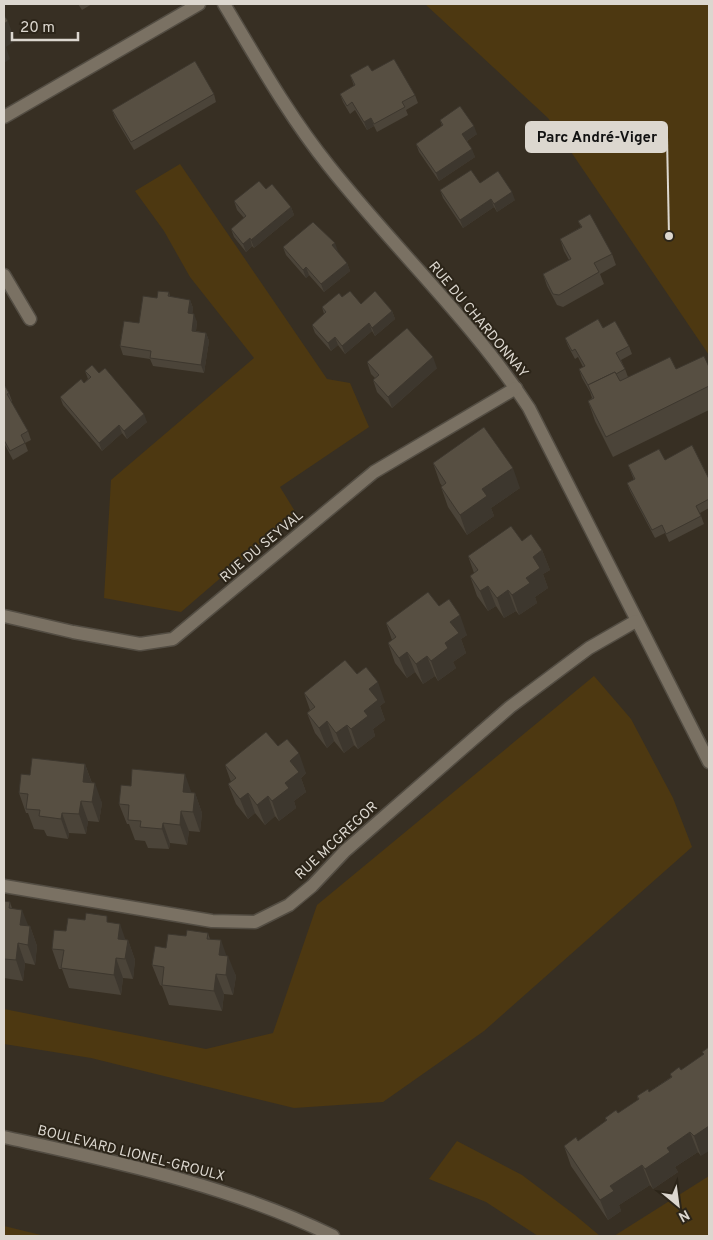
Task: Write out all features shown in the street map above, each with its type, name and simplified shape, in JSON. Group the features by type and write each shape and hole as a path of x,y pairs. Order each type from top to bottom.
{"street":[{"path":"4,117 199,4"},
{"name":"RUE DU CHARDONNAY","path":"224,4 274,89 312,145 500,366 516,388 545,437 636,621 709,762"},
{"path":"4,274 30,319"},
{"name":"RUE DU SEYVAL","path":"4,616 73,632 140,644 174,639 374,472 516,388"},
{"name":"RUE MCGREGOR","path":"4,886 212,921 255,922 289,905 312,886 345,851 517,702 588,648 636,621"},
{"name":"BOULEVARD LIONEL-GROULX","path":"4,1137 110,1160 193,1182 247,1200 333,1236"}],"shaded area":[{"path":"425,4 709,4 709,355 548,118"},
{"path":"180,164 327,379 350,383 369,427 280,487 296,513 181,612 104,598 111,480 254,358 190,277 164,231 135,191"},
{"path":"594,676 631,719 673,798 692,847 484,1031 383,1102 294,1108 91,1058 4,1044 4,1009 206,1049 273,1033 317,905"},
{"path":"457,1141 522,1175 600,1236 538,1236 486,1202 429,1179"},
{"path":"709,1176 709,1236 614,1236"},
{"path":"4,1226 45,1236 4,1236"}],"building":[{"path":"4,15 8,21 4,24"},
{"path":"394,59 415,95 402,102 405,107 374,124 371,118 364,122 352,102 347,106 340,94 355,85 350,75 368,65 372,71"},
{"path":"195,61 214,94 131,142 112,110"},
{"path":"460,106 474,126 462,134 472,149 436,173 416,144 443,125 440,120"},
{"path":"471,170 480,183 498,171 512,192 494,204 491,199 460,220 440,190"},
{"path":"259,181 266,189 272,184 291,207 251,240 250,238 243,244 231,229 246,216 234,201"},
{"path":"590,214 612,254 594,263 599,272 559,295 553,294 543,274 571,259 560,239 582,227 578,221"},
{"path":"313,222 335,243 332,245 347,263 321,284 306,267 303,270 283,247"},
{"path":"158,291 169,292 168,296 190,300 188,313 194,314 192,331 206,333 201,365 150,358 151,351 120,346 124,321 139,323 143,296 157,298"},
{"path":"350,291 361,304 375,291 392,311 372,328 369,323 342,346 335,337 328,343 312,325 326,312 322,307 339,293 342,297"},
{"path":"598,319 603,328 615,321 629,346 616,353 625,369 588,385 579,369 585,366 575,349 572,351 565,338"},
{"path":"407,328 433,357 388,397 373,380 379,375 367,362"},
{"path":"704,356 709,367 709,386 606,437 588,401 594,398 588,385 615,372 620,381 670,357 676,369"},
{"path":"92,365 99,373 105,368 144,414 124,431 119,425 99,443 60,397 81,379 84,383 91,377 85,371"},
{"path":"5,386 9,393 7,394 28,431 21,435 25,443 10,451 4,440"},
{"path":"484,427 513,468 482,489 487,496 460,515 441,487 446,483 433,463"},
{"path":"692,445 709,479 709,499 696,506 701,516 666,534 662,525 652,530 627,483 635,479 628,465 659,449 665,460"},
{"path":"511,526 522,541 531,534 542,550 533,557 540,568 526,578 530,583 512,595 508,590 497,598 488,586 480,591 470,576 478,570 468,556"},
{"path":"428,592 439,606 449,599 460,615 450,622 459,633 445,643 448,648 431,661 427,656 416,664 407,652 399,658 388,643 396,637 386,623"},
{"path":"345,660 357,674 366,667 378,682 369,689 378,700 364,711 368,716 351,729 347,725 336,733 327,721 319,728 307,713 315,707 304,693"},
{"path":"266,732 278,746 287,739 299,753 290,761 299,772 285,783 289,788 272,801 268,796 257,805 248,793 240,799 228,784 236,778 225,765"},
{"path":"32,758 85,764 83,782 95,783 92,802 81,801 79,814 62,813 61,819 39,816 40,810 26,809 28,794 19,793 21,774 30,775"},
{"path":"132,769 185,774 183,792 195,793 193,812 181,811 180,825 163,823 162,829 140,827 141,821 128,820 129,805 119,804 121,785 131,786"},
{"path":"4,901 10,902 9,908 22,910 20,925 30,926 28,945 18,943 16,960 4,959"},
{"path":"86,913 107,916 107,922 120,924 118,939 128,940 125,959 116,958 114,975 61,968 64,950 52,949 54,930 66,931 68,918 85,920"},
{"path":"187,930 208,933 207,939 221,940 219,955 228,956 226,975 216,974 214,991 162,985 164,967 152,965 155,946 166,948 168,934 186,936"},
{"path":"709,1047 709,1126 694,1136 690,1132 667,1148 670,1152 645,1169 642,1165 610,1186 614,1191 600,1200 564,1146 576,1137 578,1141 607,1120 605,1118 616,1110 618,1113 639,1099 637,1096 648,1089 649,1092 672,1077 670,1074 679,1067 681,1070 704,1054 702,1052"}],"place":[{"name":"Parc André-Viger","path":"669,236"}]}
